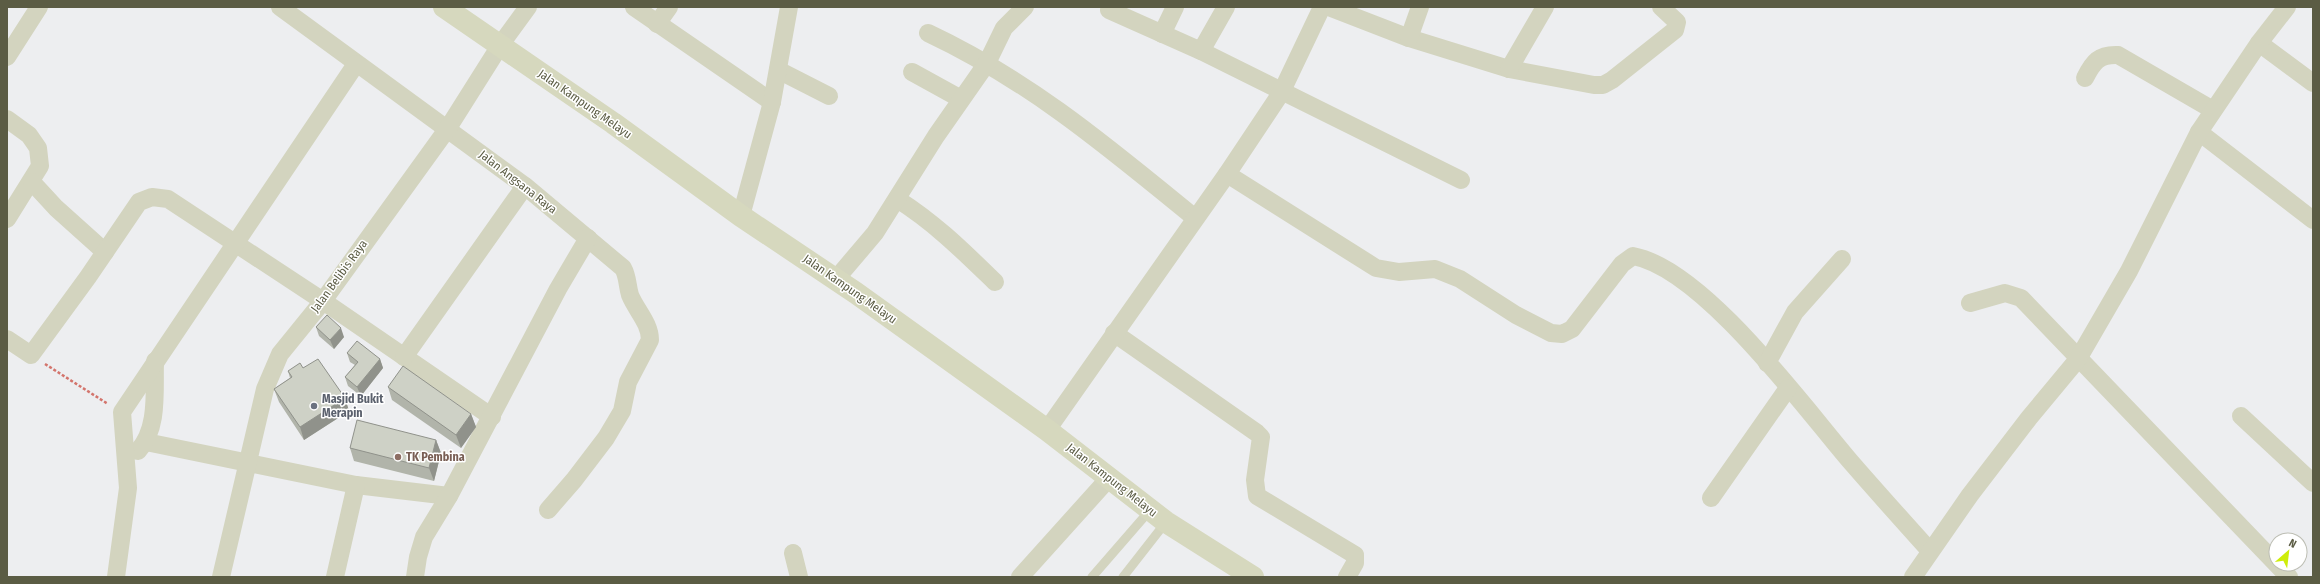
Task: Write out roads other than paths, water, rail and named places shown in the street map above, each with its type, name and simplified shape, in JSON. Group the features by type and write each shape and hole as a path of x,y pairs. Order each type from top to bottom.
{"main road":[{"name":"Jalan Kampung Melayu","path":"444,7 501,44 741,216 836,279 1047,430 1159,516 1243,574"}],"street":[{"path":"7,57 39,7"},
{"name":"Jalan Angsana Raya","path":"280,7 356,64 448,128 525,186 623,268 628,276 631,296 644,319 650,333 650,340 628,382 622,411 606,438 548,510"},
{"name":"Jalan Belibis Raya","path":"221,577 249,464 265,389 280,354 323,301 448,128 501,44 528,7"},
{"path":"634,7 772,102"},
{"path":"657,24 669,7"},
{"path":"741,216 772,102 789,7"},
{"path":"836,279 876,233 936,136 987,63 1004,28 1025,7"},
{"path":"1162,34 1175,7"},
{"path":"1201,51 1226,7"},
{"path":"1047,430 1227,174 1281,92 1322,7"},
{"path":"1329,7 1409,38 1509,69 1594,85 1603,85 1612,80 1675,30 1677,22 1661,7"},
{"path":"1409,38 1420,7"},
{"path":"1509,69 1545,7"},
{"path":"1913,577 1930,551 2029,418 2078,359 2129,271 2199,132 2259,44 2287,7"},
{"path":"1109,10 1201,51 1461,180"},
{"path":"928,33 987,63 1096,137 1195,218"},
{"path":"2259,44 2313,83"},
{"path":"2085,78 2094,61 2106,54 2118,55 2213,110"},
{"path":"116,577 128,488 122,412 155,360 356,64"},
{"path":"778,70 829,96"},
{"path":"912,72 961,99"},
{"path":"7,118 29,135 38,148 40,166 32,182 7,219"},
{"path":"2199,132 2313,220"},
{"path":"1227,174 1376,268 1399,272 1435,269 1460,279 1516,315 1551,332 1562,334 1572,329 1622,264 1633,256 1646,259 1703,296 1767,363 1930,551"},
{"path":"32,182 56,208 105,252"},
{"path":"404,357 525,186"},
{"path":"7,339 31,355 139,202 152,197 168,199 323,301 492,417"},
{"path":"897,199 927,218 956,242 995,282"},
{"path":"415,577 418,557 424,537 449,496 492,417 537,327 588,238"},
{"path":"1767,363 1795,312 1842,259"},
{"path":"1970,303 2005,293 2015,294 2021,298 2288,577"},
{"path":"1114,333 1261,437 1255,480 1257,496 1261,500 1355,555 1355,563 1347,577"},
{"path":"126,464 146,442 152,430 155,360"},
{"path":"1711,498 1788,388"},
{"path":"2242,416 2310,475"},
{"path":"146,442 356,485 449,496"},
{"path":"1020,577 1110,477"},
{"path":"335,577 356,485"},
{"path":"793,553 799,577"}],"lane":[{"path":"1092,577 1159,516"},
{"path":"1123,577 1159,516"}],"place":[{"name":"Masjid Bukit Merapin","path":"314,406"},
{"name":"TK Pembina","path":"398,457"}]}
